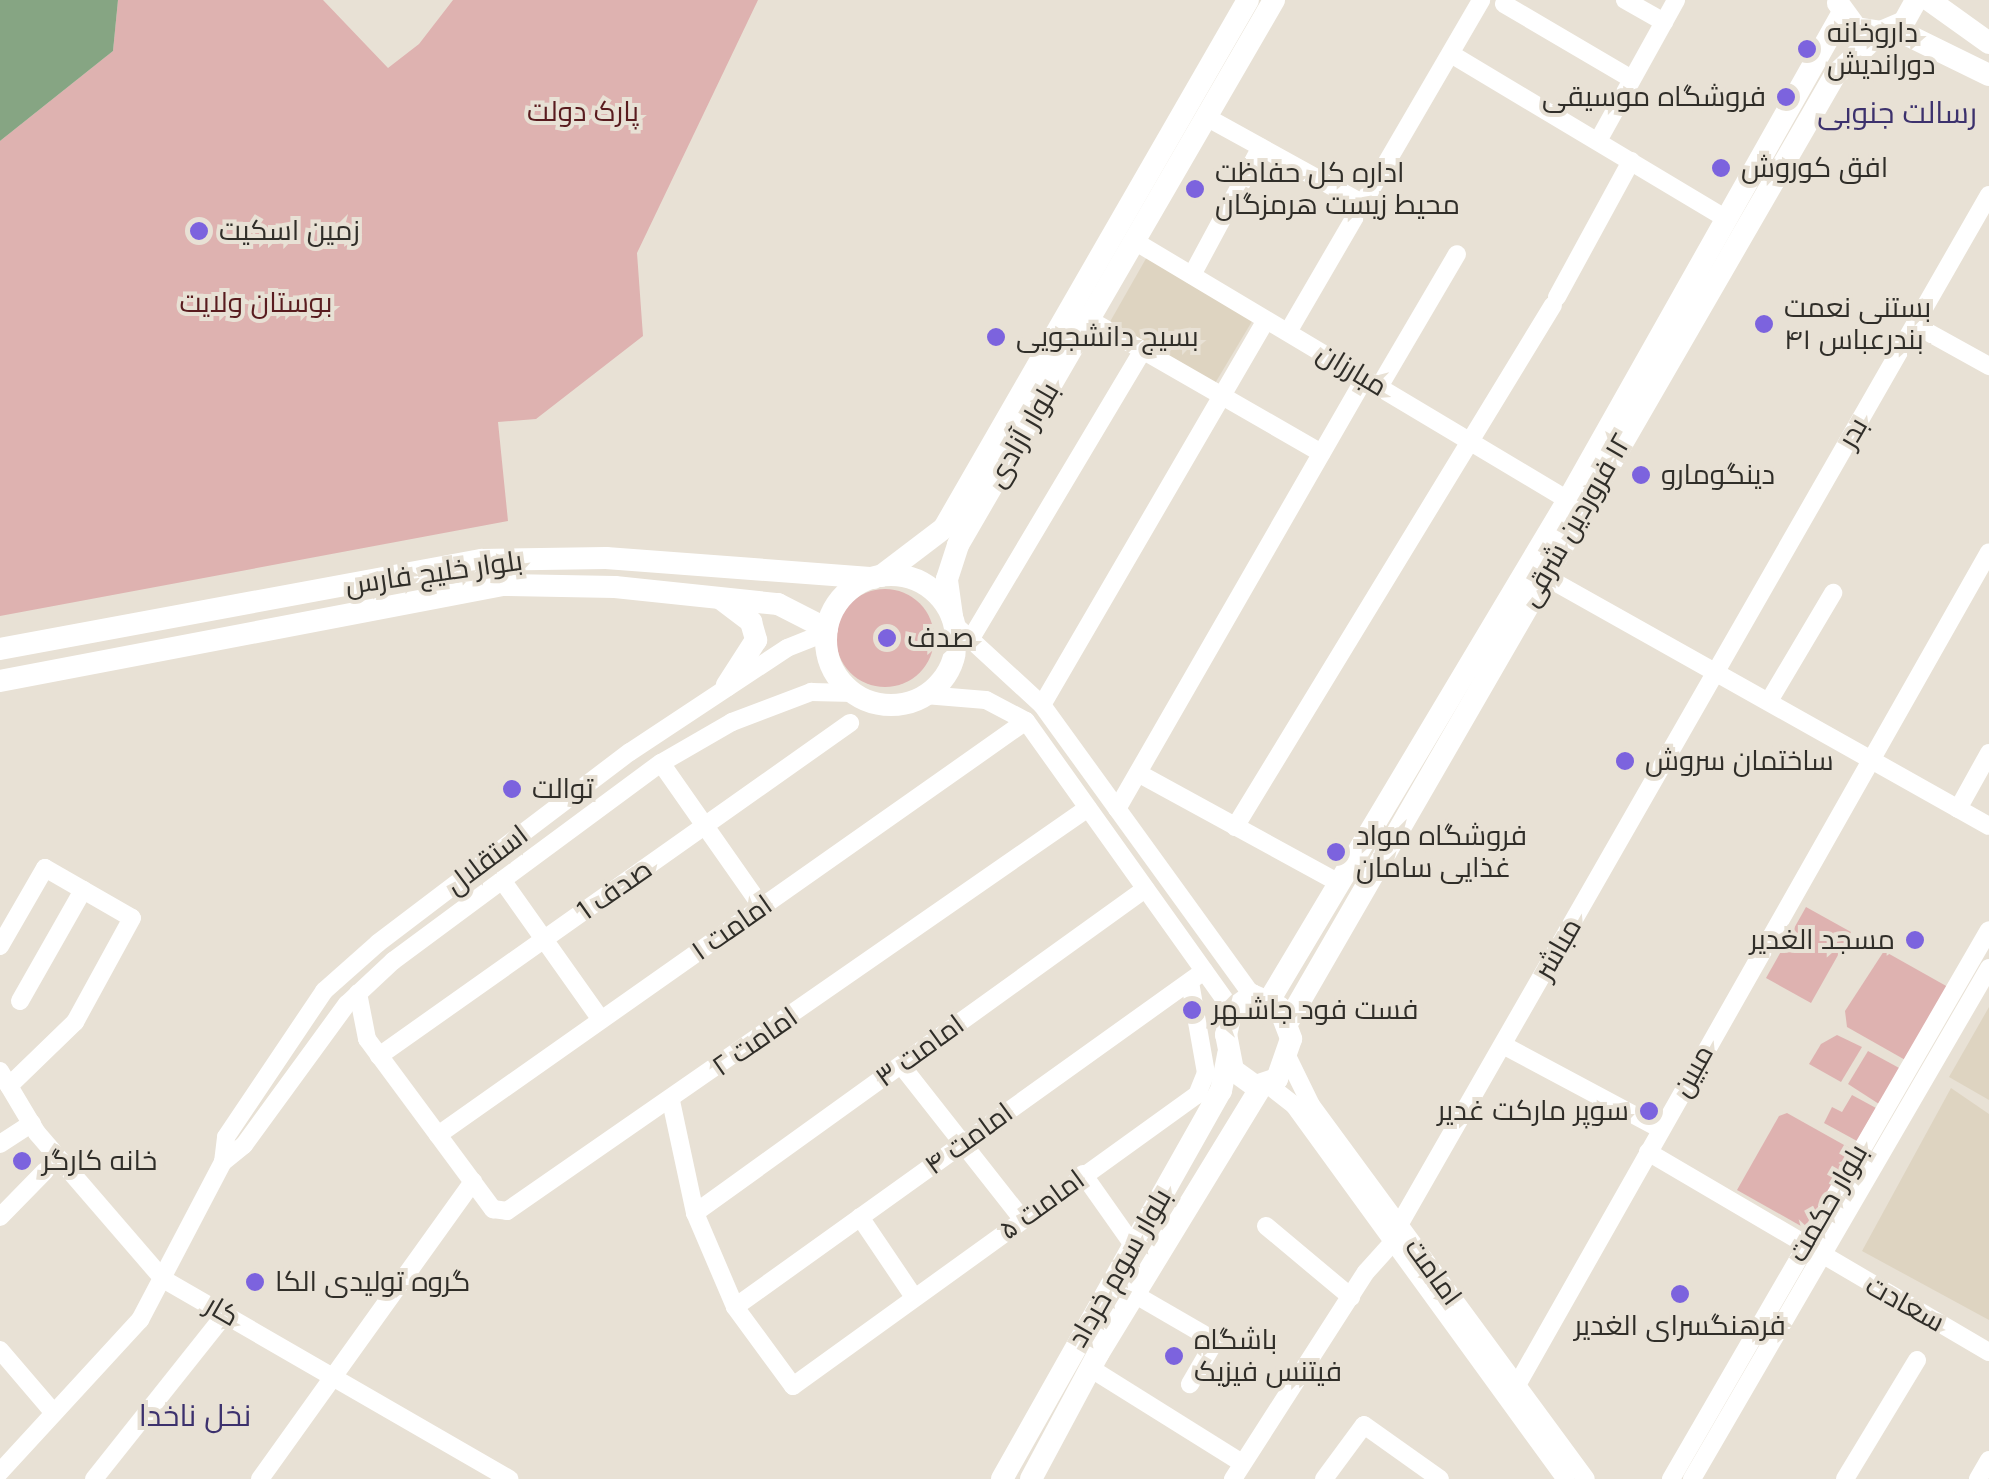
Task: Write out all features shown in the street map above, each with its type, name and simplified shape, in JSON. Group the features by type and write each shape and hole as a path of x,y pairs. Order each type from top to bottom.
{"main road":[{"name":"بلوار آزادی","path":"877,576 944,528 1248,0"},
{"name":"بلوار آزادی","path":"960,625 946,579 958,545 1274,0"},
{"name":"١٢ فروردین شرقی","path":"1288,1020 1304,968 1339,883 1568,500 1727,219 1825,71 1887,30 1916,0"},
{"path":"1838,6 1856,28 1887,30 1934,46 1989,74"},
{"name":"١٢ فروردین شرقی","path":"1261,997 1304,968 1544,576 1825,71 1838,6"},
{"path":"1934,46 1922,26 1937,7 1989,43"},
{"name":"بلوار خلیج فارس","path":"0,649 482,560 606,558 877,576"},
{"path":"877,576 924,583 960,625 948,672 924,696 896,705 854,693 830,662 827,630 843,597 877,576"},
{"name":"بلوار خلیج فارس","path":"0,681 503,586 718,597 778,604 827,630"},
{"path":"718,597 755,631 753,650 727,685"},
{"path":"1261,997 1288,1020 1288,1060 1265,1084 1239,1078 1228,1054 1232,1010 1261,997"},
{"name":"بلوار سوم خرداد","path":"1002,1479 1221,1091 1228,1054"},
{"name":"بلوار سوم خرداد","path":"1031,1479 1090,1368 1231,1130 1265,1084"},
{"path":"1203,1123 1220,1116 1231,1130"}],"street":[{"path":"1288,332 1481,0"},
{"path":"1624,0 1664,22"},
{"path":"1598,141 1676,0"},
{"path":"1504,4 1632,79"},
{"path":"1451,54 1727,219"},
{"path":"1208,118 1362,204"},
{"path":"1192,276 1261,148"},
{"path":"1236,828 1555,301 1631,161"},
{"name":"بدر","path":"1717,672 1989,195"},
{"name":"مبارزان","path":"1136,242 1568,500"},
{"path":"1117,809 1322,453 1456,254"},
{"path":"1090,320 1220,399 1322,453"},
{"path":"1036,698 1266,320"},
{"path":"1915,325 1989,366"},
{"path":"1142,352 960,625 1036,698 1261,997"},
{"name":"مبین","path":"1517,1385 1989,552"},
{"path":"1544,576 1989,826"},
{"path":"1768,701 1834,593"},
{"name":"استقلال","path":"0,1472 140,1320 223,1162 226,1137 338,978 727,685 827,630"},
{"name":"مباشر","path":"1237,1471 1396,1233 1717,672"},
{"path":"1009,708 1004,687 1036,698"},
{"name":"استقلال","path":"223,1162 244,1145 358,994 502,880 661,763 732,722 811,692 854,693"},
{"path":"924,696 986,700 1009,708 1026,721 1145,889 1197,977 1232,1010"},
{"name":"امامت ۱","path":"438,1135 1026,721"},
{"name":"صدف 1","path":"379,1056 850,723"},
{"path":"1958,809 1989,753"},
{"path":"661,763 762,908"},
{"path":"1138,774 1339,883"},
{"name":"امامت ۲","path":"367,1039 494,1209 508,1211 672,1101 1088,808"},
{"path":"0,946 44,868 132,918 75,1022 5,1078"},
{"path":"502,880 602,1020"},
{"name":"امامت ۳","path":"695,1213 1145,889"},
{"path":"20,1001 83,890"},
{"name":"بلوار حکمت","path":"1671,1479 1802,1246 1989,930"},
{"name":"بلوار حکمت","path":"1692,1479 1989,968"},
{"name":"امامت ۴","path":"735,1306 1197,977"},
{"name":"امامت ۵","path":"735,1306 793,1386 1197,1096 1206,1073 1197,977"},
{"path":"358,994 367,1039"},
{"path":"334,1021 367,1039"},
{"path":"1503,1045 1660,1129"},
{"name":"امامت","path":"1288,1060 1311,1105 1566,1479"},
{"path":"900,1064 1022,1219"},
{"name":"کار","path":"5,1078 32,1123 163,1279 509,1479"},
{"name":"امامت","path":"1265,1084 1294,1105 1517,1385 1586,1479"},
{"path":"672,1101 695,1213 735,1306"},
{"path":"0,1144 32,1123"},
{"name":"سعادت","path":"1648,1152 1820,1257 1989,1352"},
{"path":"0,1218 45,1171"},
{"path":"1084,1174 1132,1245"},
{"path":"260,1479 330,1374 473,1181"},
{"path":"860,1217 914,1298"},
{"path":"1266,1226 1350,1297"},
{"path":"1134,1294 1215,1341 1190,1384"},
{"path":"98,1477 226,1313"},
{"path":"0,1350 54,1413"},
{"path":"1845,1479 1917,1360"},
{"path":"1090,1368 1237,1471"},
{"path":"1324,1479 1364,1426 1438,1479"},
{"path":"1978,1479 1989,1460"}],"shaded area":[{"path":"0,0 118,0 113,51 0,141"},
{"path":"1148,255 1254,318 1214,385 1107,327"},
{"path":"1989,1007 1989,1100 1949,1077"},
{"path":"1951,1088 1989,1114 1989,1320 1862,1251"}],"green space":[{"name":"بوستان ولایت","path":"118,0 323,0 388,68 419,44 453,0 758,0 637,253 643,336 536,419 498,422 508,521 0,616 0,141 113,51"},
{"path":"885,589 904,592 920,603 931,619 931,657 920,673 904,684 885,687 866,684 850,673 839,657 836,638 839,619 850,603 866,592"},
{"path":"1806,907 1851,932 1811,1003 1766,978"},
{"path":"1884,951 1948,987 1907,1061 1847,1027 1845,1011"},
{"path":"1837,1035 1862,1047 1841,1082 1809,1064 1821,1044"},
{"path":"1868,1051 1901,1069 1879,1104 1848,1084"},
{"path":"1852,1095 1876,1108 1857,1141 1824,1123 1832,1107 1842,1112"},
{"path":"1787,1113 1853,1150 1808,1230 1737,1190 1779,1116"}],"place":[{"name":"داروخانه دوراندیش","path":"1807,49"},
{"name":"فروشگاه موسیقی","path":"1786,97"},
{"name":"افق کوروش","path":"1721,168"},
{"name":"اداره کل حفاظت محیط زیست هرمزگان","path":"1195,189"},
{"name":"زمین اسکیت","path":"199,231"},
{"name":"بستنی نعمت بندرعباس ۴۱","path":"1764,324"},
{"name":"بسیج دانشجویی","path":"996,337"},
{"name":"دینگومارو","path":"1641,475"},
{"name":"صدف","path":"887,638"},
{"name":"ساختمان سروش","path":"1625,761"},
{"name":"توالت","path":"512,789"},
{"name":"فروشگاه مواد غذایی سامان","path":"1336,852"},
{"name":"مسجد الغدیر","path":"1915,940"},
{"name":"فست فود جاشـهر","path":"1192,1010"},
{"name":"سوپر مارکت غدیر","path":"1649,1111"},
{"name":"خانه کارگر","path":"22,1161"},
{"name":"گروه تولیدی الکا","path":"255,1282"},
{"name":"فرهنگسرای الغدیر","path":"1680,1294"},
{"name":"باشگاه فیتنس فیزیک","path":"1174,1356"}],"district":[{"name":"رسالت جنوبی","path":"1897,113"},
{"name":"نخل ناخدا","path":"195,1416"}],"park label":[{"name":"پارک دولت","path":"583,112"}]}
